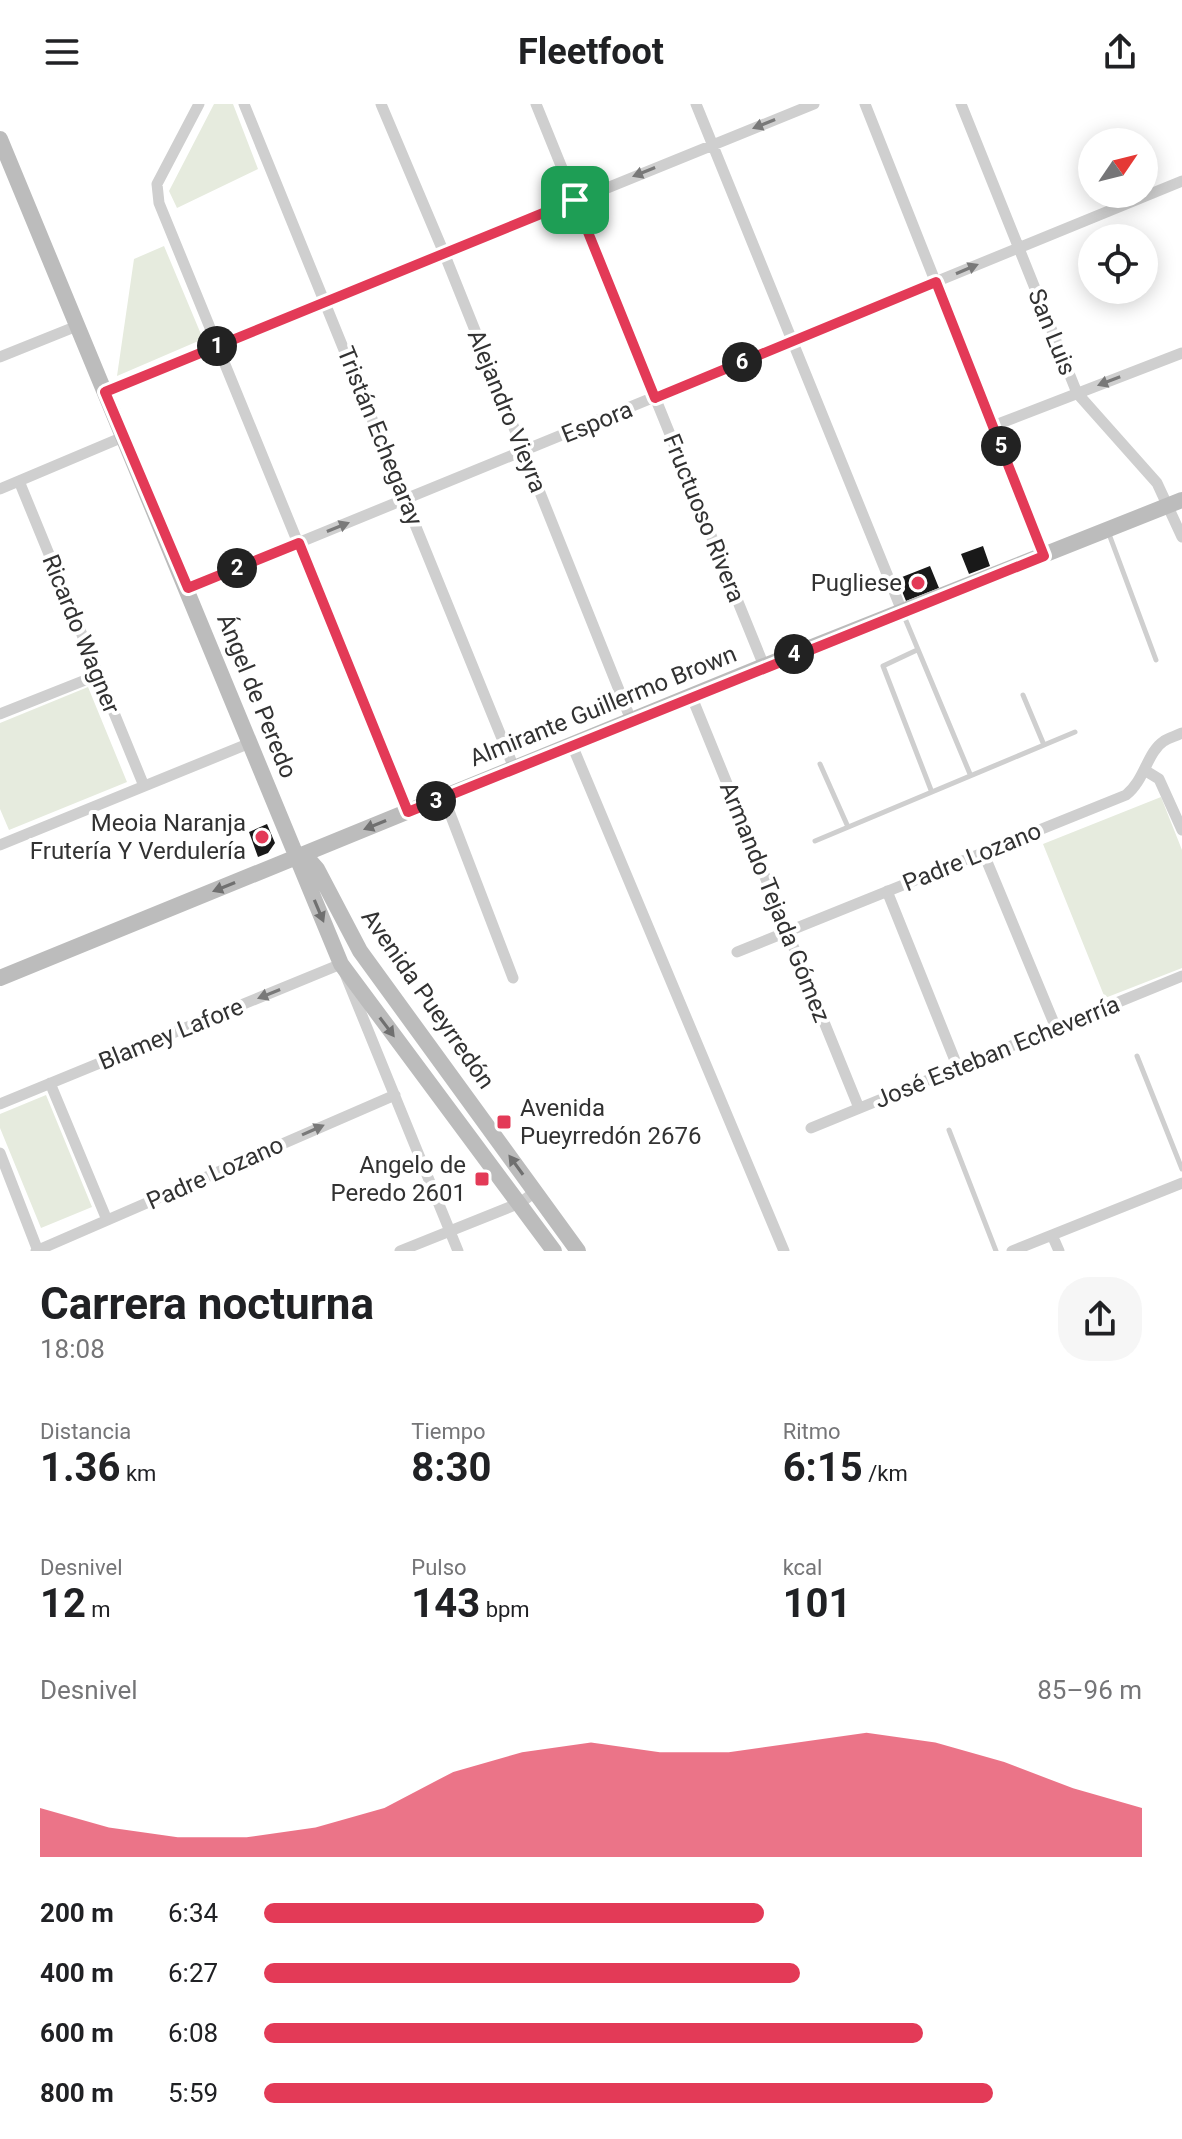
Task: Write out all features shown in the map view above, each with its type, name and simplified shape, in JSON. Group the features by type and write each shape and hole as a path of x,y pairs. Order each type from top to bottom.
{"main road":[{"name":"Ángel de Peredo","path":"0,139 341,964"},
{"name":"Almirante Guillermo Brown","path":"0,978 691,695 1176,502"},
{"name":"Avenida Pueyrredón","path":"296,857 310,861 317,869 360,951 578,1251"},
{"name":"Avenida Pueyrredón","path":"341,964 554,1251"}],"street":[{"path":"199,104 157,184 156,192 216,346 408,812"},
{"name":"Tristán Echegaray","path":"244,104 514,768"},
{"name":"Alejandro Vieyra","path":"381,104 631,720"},
{"name":"Fructuoso Rivera","path":"536,104 764,666"},
{"path":"696,104 902,611"},
{"path":"105,392 814,104"},
{"path":"865,104 1044,556"},
{"name":"San Luis","path":"961,104 1077,393 1176,502 1182,537"},
{"name":"Espora","path":"188,588 1182,181"},
{"path":"0,357 77,326"},
{"path":"993,426 1182,353"},
{"path":"0,489 123,437"},
{"name":"Ricardo Wagner","path":"19,481 144,786"},
{"path":"0,714 98,675"},
{"name":"Armando Tejada Gómez","path":"691,695 859,1108"},
{"name":"Padre Lozano","path":"737,952 1126,795 1136,787 1164,741 1182,733"},
{"path":"0,843 250,743"},
{"path":"572,745 784,1251"},
{"path":"1146,771 1159,779 1182,830"},
{"path":"444,798 513,978"},
{"path":"983,852 1056,1028"},
{"path":"887,891 958,1068"},
{"name":"Blamey Lafore","path":"0,1104 341,964"},
{"name":"Ángel de Peredo","path":"341,964 458,1251"},
{"name":"José Esteban Echeverría","path":"811,1128 1182,976"},
{"path":"50,1083 107,1220"},
{"name":"Padre Lozano","path":"38,1251 395,1095"},
{"path":"0,1153 38,1251"},
{"path":"1012,1251 1182,1183"},
{"path":"400,1251 520,1203 535,1192"},
{"path":"1052,1235 1059,1251"}],"lane":[{"path":"1107,530 1156,660"},
{"path":"902,611 970,774"},
{"path":"917,650 883,666 931,790"},
{"path":"1023,695 1044,745"},
{"path":"815,841 1075,732"},
{"path":"820,764 848,827"},
{"path":"1137,1056 1182,1169"},
{"path":"949,1130 996,1251"}],"shaded area":[{"path":"214,104 233,104 258,169 177,208 169,191"},
{"path":"164,246 203,339 117,376 134,259"},
{"path":"88,687 127,782 9,830 0,809 0,723"},
{"path":"1161,797 1182,850 1182,968 1105,998 1043,844"},
{"path":"46,1095 92,1207 41,1228 0,1128 0,1114"}],"building":[{"path":"983,546 990,566 969,574 961,554"},
{"name":"Pugliese","path":"930,566 939,588 906,601 897,579"},
{"name":"Meoia Naranja Frutería Y Verdulería","path":"267,824 275,843 268,853 258,857 249,832"}],"place":[{"name":"Pugliese","path":"918,583"},
{"name":"Meoia Naranja Frutería Y Verdulería","path":"262,837"},
{"name":"Avenida Pueyrredón 2676","path":"504,1122"},
{"name":"Angelo de Peredo 2601","path":"482,1179"}],"route":[{"path":"575,200 655,398 936,282 1044,556 764,666 408,812 299,543 188,588 105,392 575,200"}]}
